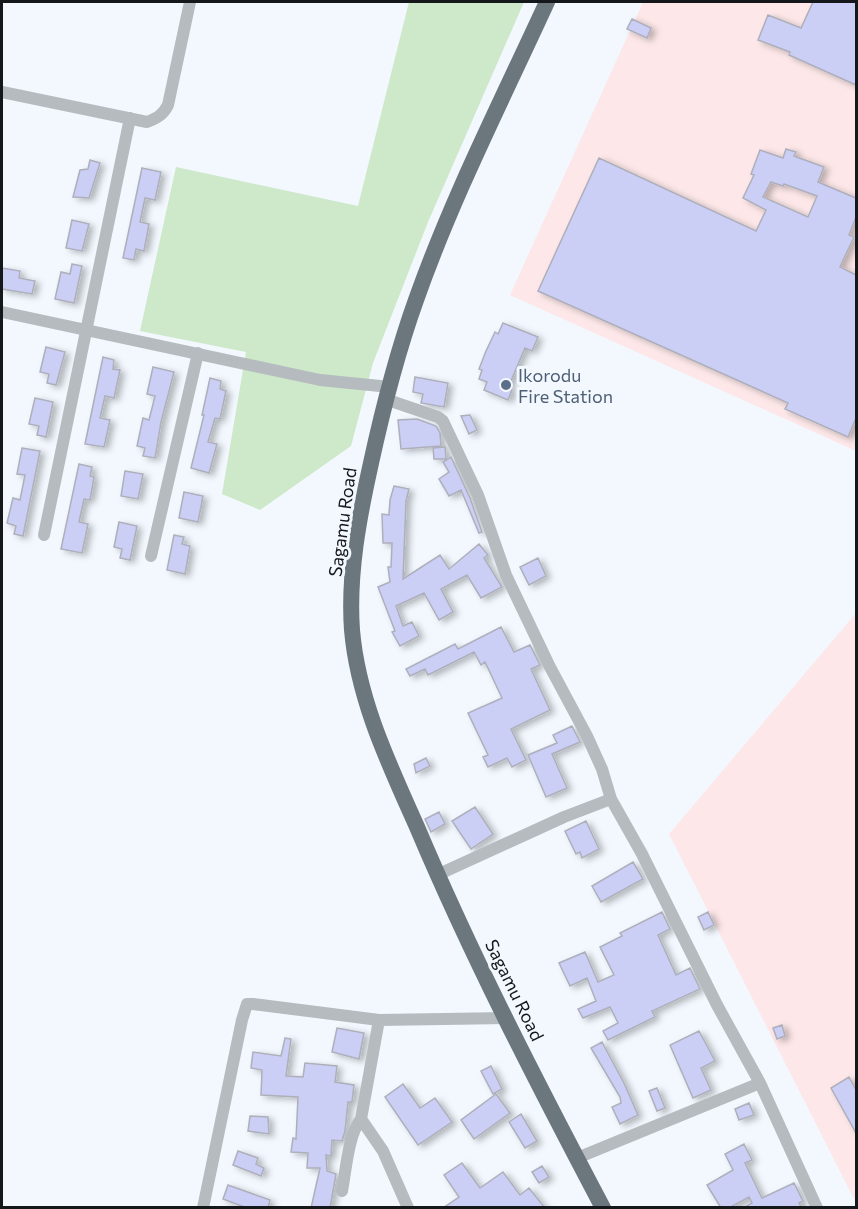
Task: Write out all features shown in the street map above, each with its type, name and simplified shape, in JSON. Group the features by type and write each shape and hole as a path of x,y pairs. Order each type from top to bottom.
{"highway":[{"name":"Sagamu Road","path":"547,2 453,209 416,299 387,393 366,483 352,564 352,631 366,705 437,875 603,1208"}],"street":[{"path":"2,92 147,122 155,119 163,114 168,105 190,2"},
{"path":"44,535 130,118"},
{"path":"2,312 387,393 443,421 478,495 506,575 550,667 587,736 602,769 611,799 642,854 717,1005 760,1083 817,1208"},
{"path":"151,556 198,353"},
{"path":"437,875 564,817 611,799"},
{"path":"203,1208 242,1020 248,1004 379,1020 507,1018"},
{"path":"342,1191 355,1126 361,1119 379,1020"},
{"path":"577,1158 760,1083"},
{"path":"361,1119 383,1151 408,1208"}],"shaded area":[{"path":"643,2 856,2 856,451 510,295"},
{"path":"856,613 856,1203 669,834"}],"green space":[{"path":"409,2 524,2 428,222 373,363 351,446 260,510 222,494 246,352 140,331 176,167 358,206"}],"building":[{"path":"813,2 856,2 856,85 789,55 790,52 758,40 768,15 801,28"},
{"path":"632,19 651,28 647,38 627,29"},
{"path":"786,149 796,152 794,156 824,167 818,182 856,198 856,217 849,235 854,237 840,267 856,275 856,418 848,437 785,409 788,403 538,291 599,158 756,231 766,210 743,198 754,175 751,174 760,150 783,158","holes":["771,182 783,186 784,184 817,196 808,217 763,197"]},
{"path":"90,160 100,163 89,198 73,197 80,170 88,169"},
{"path":"142,168 161,172 155,200 145,198 140,222 149,224 144,251 136,249 134,260 123,258"},
{"path":"72,220 89,224 82,251 66,248"},
{"path":"72,264 82,266 74,303 55,299 61,272 70,274"},
{"path":"2,268 20,271 19,278 35,281 32,294 2,289"},
{"path":"503,323 538,337 532,351 525,348 508,388 512,390 508,400 484,390 487,382 479,379 482,370 479,369 486,351 495,332 498,334"},
{"path":"46,347 65,352 56,385 47,383 49,374 40,372"},
{"path":"103,357 114,360 113,369 120,370 114,398 105,396 100,418 110,420 104,447 85,444"},
{"path":"153,367 174,372 161,422 155,458 143,456 145,448 137,446 143,418 149,420 155,396 147,394"},
{"path":"415,377 448,383 444,407 421,403 423,394 413,392"},
{"path":"210,378 221,381 220,389 226,391 220,419 215,418 208,442 217,444 209,473 191,468"},
{"path":"35,398 53,402 46,437 37,435 39,426 29,424"},
{"path":"470,415 477,430 469,434 461,416"},
{"path":"417,419 436,426 440,433 441,446 401,449 398,420"},
{"path":"445,447 446,459 434,459 433,448"},
{"path":"22,448 40,451 23,536 14,534 16,526 7,523 13,498 20,500 25,475 17,474"},
{"path":"451,457 470,498 482,532 479,533 461,490 449,496 439,479 449,472 443,462"},
{"path":"79,464 92,467 90,476 94,477 90,500 84,499 79,522 88,524 82,553 61,549"},
{"path":"125,471 143,474 138,499 121,496"},
{"path":"394,486 409,489 406,501 403,579 440,555 449,569 479,544 488,555 484,558 502,587 481,598 467,575 441,589 453,612 439,620 424,593 396,606 403,626 412,622 419,636 400,646 392,632 395,631 378,587 390,582 388,567 391,567 392,543 383,543 382,514 389,515"},
{"path":"184,492 203,496 198,522 179,518"},
{"path":"119,522 137,526 130,560 120,558 122,549 114,547"},
{"path":"174,535 184,537 182,544 190,546 185,574 167,570"},
{"path":"538,558 546,576 529,585 520,567"},
{"path":"501,627 514,652 530,645 540,665 531,669 550,710 511,729 526,760 512,767 507,758 488,767 483,757 488,755 468,713 502,698 485,662 481,665 474,652 428,675 425,669 410,676 406,669 455,644 458,649"},
{"path":"572,726 580,742 552,754 567,788 546,797 528,755 557,743 553,735"},
{"path":"426,758 430,766 416,773 414,764"},
{"path":"475,807 493,834 471,849 452,821"},
{"path":"439,812 445,824 431,832 425,819"},
{"path":"586,821 599,849 582,858 580,852 576,854 565,831"},
{"path":"633,862 643,879 601,902 592,886"},
{"path":"662,912 670,929 658,935 676,975 690,968 700,989 652,1011 655,1017 608,1040 603,1031 618,1023 610,1007 583,1018 578,1009 596,1001 587,978 570,986 559,963 585,952 598,982 614,975 600,947 622,936 620,933"},
{"path":"708,912 714,925 704,930 698,917"},
{"path":"782,1025 785,1036 777,1039 773,1028"},
{"path":"337,1028 364,1033 359,1059 332,1052"},
{"path":"699,1031 715,1061 701,1068 711,1090 693,1098 670,1045"},
{"path":"285,1038 291,1039 286,1076 303,1077 305,1063 337,1066 335,1082 354,1085 352,1102 348,1102 342,1141 332,1140 331,1156 326,1155 327,1171 336,1174 330,1208 311,1208 320,1168 307,1168 308,1153 291,1152 293,1138 296,1139 298,1097 261,1095 262,1070 251,1068 253,1052 281,1056"},
{"path":"602,1042 638,1115 620,1124 612,1107 621,1103 620,1097 591,1048"},
{"path":"491,1066 502,1089 493,1094 481,1071"},
{"path":"849,1077 856,1090 856,1133 831,1088"},
{"path":"403,1084 420,1108 435,1098 452,1122 418,1145 385,1097"},
{"path":"657,1088 665,1108 657,1111 649,1091"},
{"path":"496,1094 510,1113 474,1139 461,1120"},
{"path":"749,1103 754,1115 739,1120 735,1109"},
{"path":"521,1114 537,1141 525,1148 509,1122"},
{"path":"250,1116 268,1117 269,1134 248,1131"},
{"path":"744,1144 752,1160 745,1163 762,1198 794,1183 803,1201 799,1203 802,1208 743,1208 752,1203 749,1197 729,1208 721,1208 707,1185 733,1170 725,1154"},
{"path":"238,1151 258,1158 256,1164 264,1168 261,1176 233,1165"},
{"path":"462,1163 480,1188 503,1172 520,1195 529,1188 545,1208 443,1208 459,1197 444,1175"},
{"path":"542,1166 549,1177 539,1183 532,1172"},
{"path":"228,1185 270,1200 268,1208 247,1208 223,1199"}],"place":[{"name":"Ikorodu Fire Station","path":"506,385"}]}
